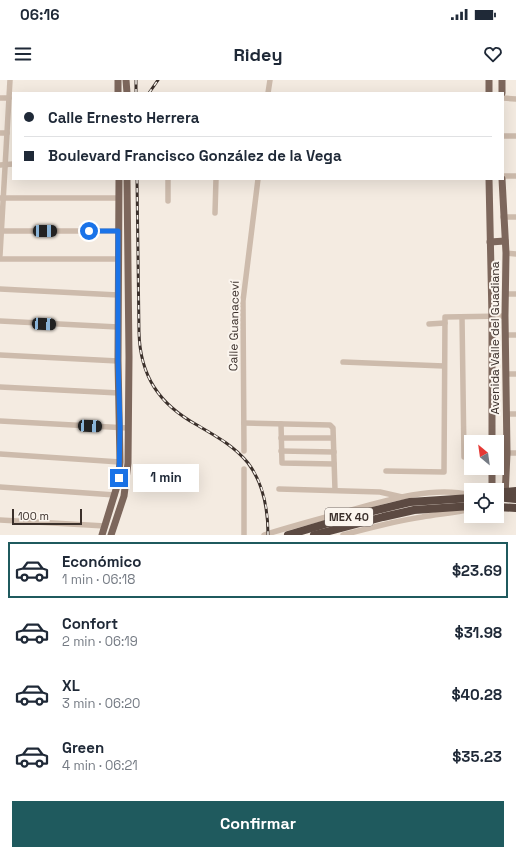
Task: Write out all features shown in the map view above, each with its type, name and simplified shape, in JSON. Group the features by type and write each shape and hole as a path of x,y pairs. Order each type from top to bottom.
{"highway":[{"path":"504,494 516,491"},
{"name":"MEX 40","path":"284,533 407,500 464,496"},
{"path":"504,496 516,499"},
{"path":"504,507 516,508"},
{"name":"MEX 40","path":"314,535 414,510 464,508"},
{"path":"504,509 516,514"}],"main road":[{"path":"118,80 118,92"},
{"path":"126,80 126,92"},
{"path":"489,80 489,92"},
{"path":"502,80 502,92"},
{"path":"102,535 118,483 120,462 118,361 119,180"},
{"path":"111,535 119,513 127,479 128,463 129,358 127,180"},
{"name":"Avenida Valle del Guadiana","path":"489,180 492,317 492,435"},
{"name":"Avenida Valle del Guadiana","path":"503,180 503,217 506,253 505,335 507,453 503,483"},
{"path":"490,242 505,241"}],"street":[{"path":"0,255 3,165 7,133 10,80"},
{"path":"268,92 270,80"},
{"path":"0,98 9,98"},
{"path":"504,98 516,98"},
{"path":"0,133 7,133"},
{"path":"504,136 516,136"},
{"path":"504,178 516,176"},
{"path":"168,180 168,201"},
{"path":"215,212 216,180"},
{"name":"Calle Guanaceví","path":"244,451 243,301 258,180"},
{"path":"2,198 118,198"},
{"path":"503,217 516,217"},
{"path":"1,231 118,231"},
{"path":"506,253 516,254"},
{"path":"0,259 118,259"},
{"path":"0,289 118,295"},
{"path":"506,294 516,294"},
{"path":"386,471 444,472 445,317 505,316"},
{"path":"462,317 464,456"},
{"path":"0,321 118,327"},
{"path":"429,324 444,323"},
{"path":"505,335 516,335"},
{"path":"0,355 118,361"},
{"path":"343,362 444,366"},
{"path":"506,374 516,374"},
{"path":"0,387 119,393"},
{"path":"507,414 516,414"},
{"path":"0,421 128,428"},
{"path":"244,423 328,424 333,428 335,490"},
{"path":"281,424 281,462 284,464 334,464"},
{"path":"281,438 333,438"},
{"path":"281,451 334,452"},
{"path":"507,453 516,453"},
{"path":"0,454 120,462"},
{"path":"244,469 244,535"},
{"path":"0,487 115,495"},
{"path":"279,489 380,492 407,500"},
{"path":"343,535 390,523 448,514 464,510"},
{"path":"0,520 105,526"},
{"path":"264,535 284,533"}],"railway":[{"path":"136,80 136,92"},
{"path":"150,92 158,80"},
{"path":"137,180 139,332 143,362 154,387 172,408 237,451 248,463 258,479 264,497 268,535"}],"route":[{"path":"89,231 118,231 118,361 120,427 119,478"}]}
